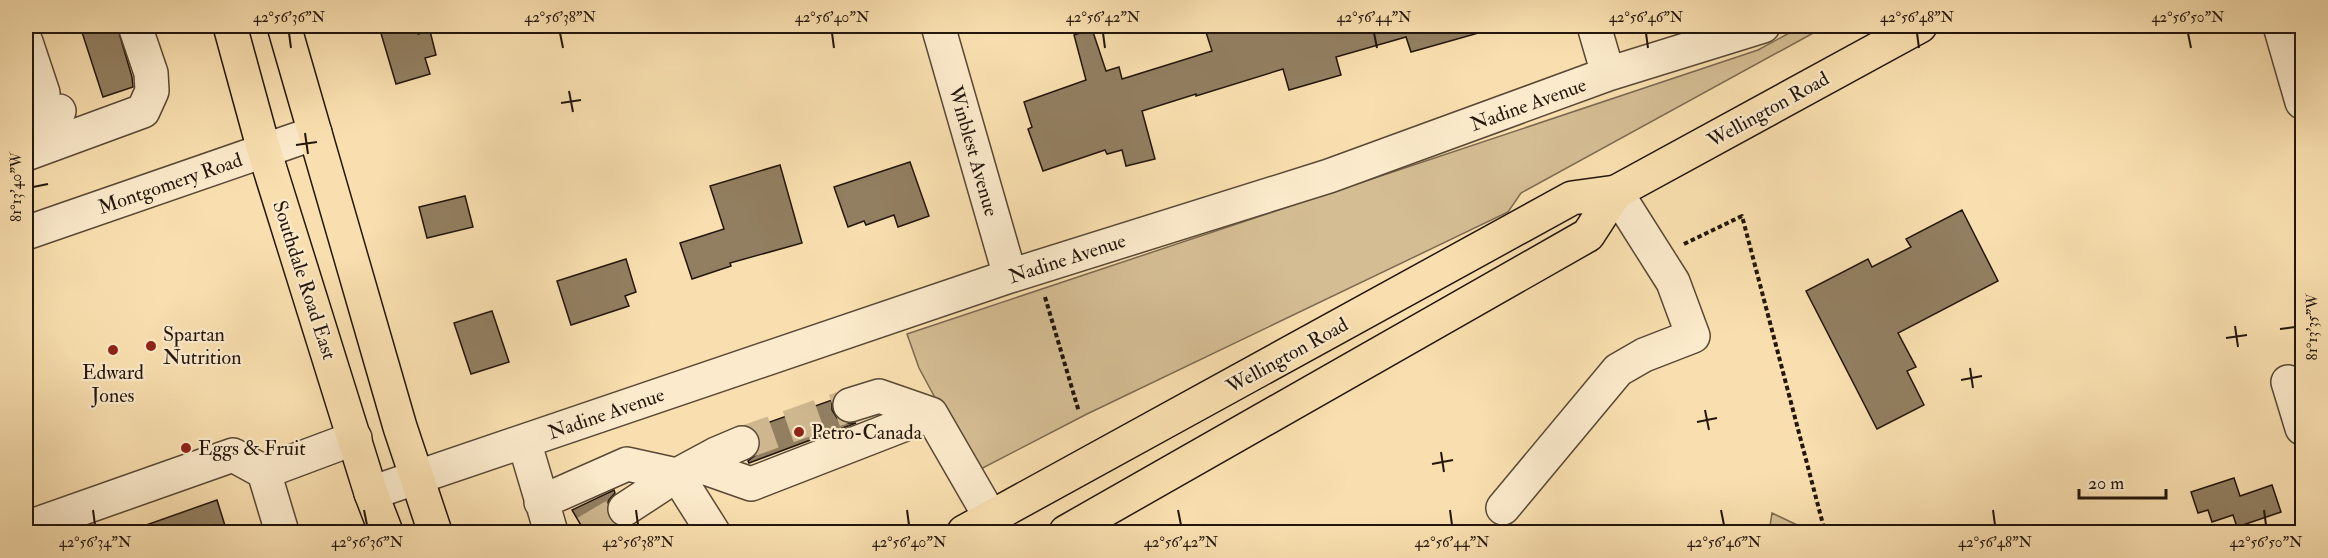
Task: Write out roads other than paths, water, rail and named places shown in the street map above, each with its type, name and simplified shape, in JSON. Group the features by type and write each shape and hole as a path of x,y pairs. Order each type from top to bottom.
{"main road":[{"name":"Southdale Road East","path":"230,26 264,150 371,493 386,532"},
{"path":"284,26 416,478 435,532"},
{"name":"Wellington Road","path":"977,525 1572,198 1616,192 1920,26"},
{"name":"Wellington Road","path":"1066,532 1588,235 1616,192"}],"street":[{"path":"26,154 143,111 152,91 151,73 135,26"},
{"name":"Winblest Avenue","path":"938,26 1010,276"},
{"path":"1594,26 1608,74"},
{"name":"Nadine Avenue","path":"371,493 1010,276 1329,176 1608,74 1763,26"},
{"path":"2280,26 2302,102"},
{"path":"26,42 51,102 26,124"},
{"name":"Montgomery Road","path":"26,233 315,133"},
{"path":"1503,508 1618,370 1644,355 1693,336 1673,282 1616,192"},
{"path":"2288,382 2302,428"},
{"path":"850,405 879,396 931,414 977,525"},
{"path":"541,502 627,464 687,470 751,484 931,414"},
{"path":"264,472 355,438"},
{"path":"524,441 551,532"},
{"path":"625,509 687,470 742,443"},
{"path":"26,528 95,519 233,455 264,472 282,532"},
{"path":"687,470 713,532"}],"tunnel":[{"path":"742,443 850,405"},
{"path":"586,532 625,509"}],"place":[{"name":"Spartan Nutrition","path":"151,346"},
{"name":"Edward Jones","path":"113,350"},
{"name":"Petro-Canada","path":"799,432"},
{"name":"Eggs & Fruit","path":"186,448"}]}
